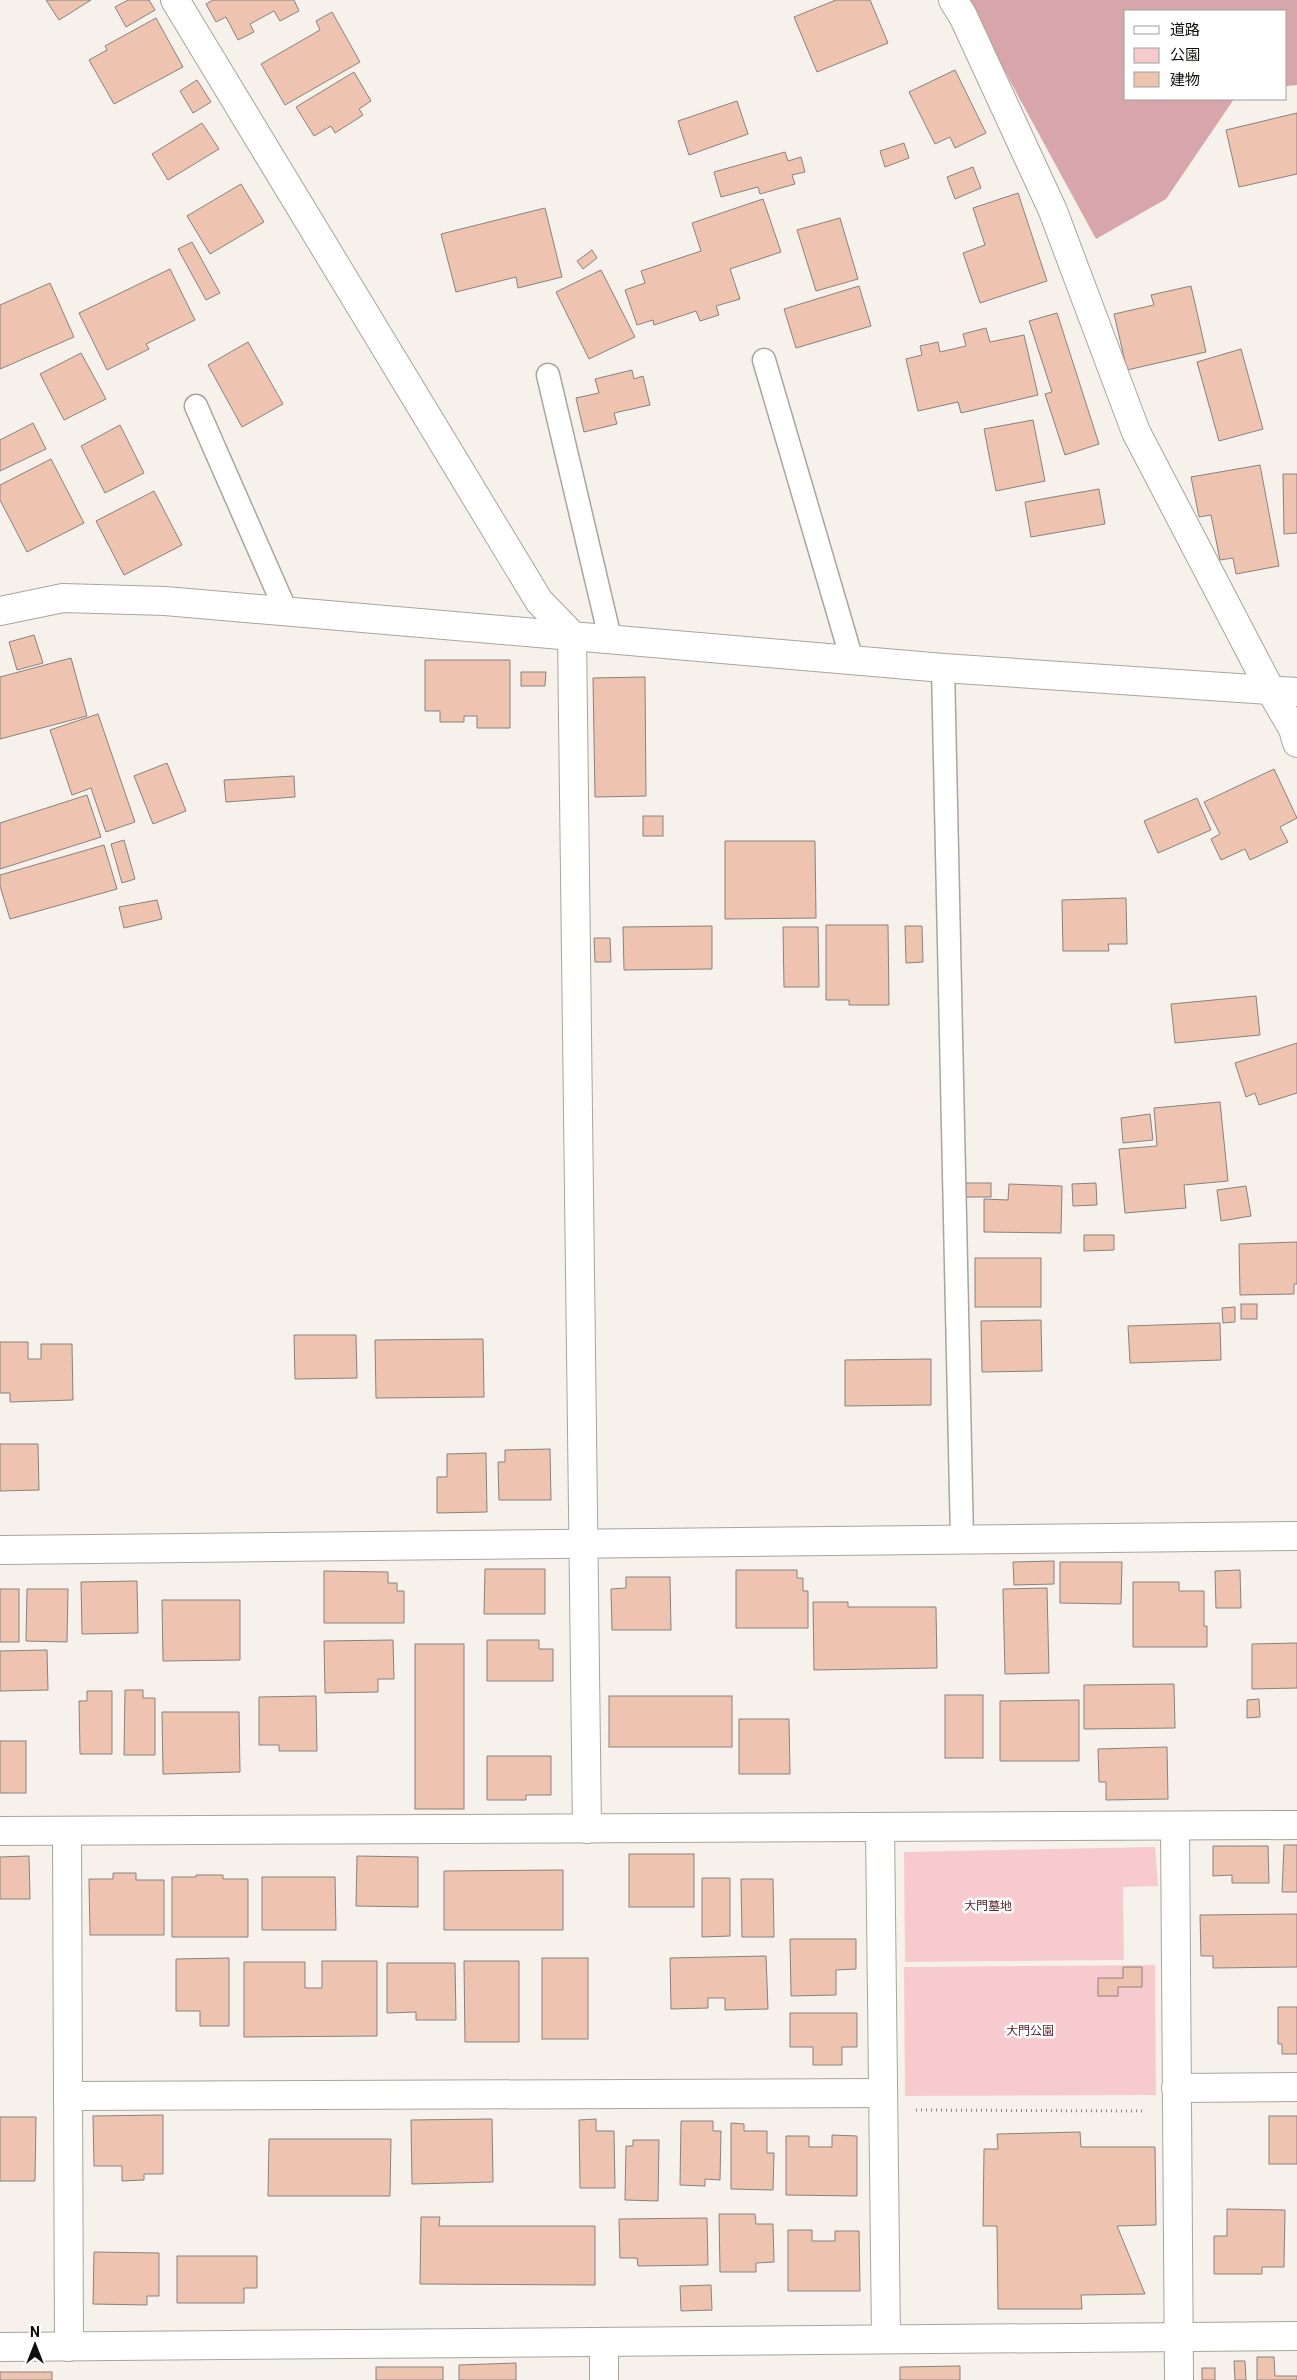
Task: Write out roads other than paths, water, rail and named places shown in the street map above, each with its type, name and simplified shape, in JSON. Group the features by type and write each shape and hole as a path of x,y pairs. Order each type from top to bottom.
{"street":[{"path":"174,0 539,601 572,635 585,1545 587,1829"},
{"path":"953,0 963,16 1053,211 1136,432 1284,691 1297,743"},
{"path":"0,611 63,598 165,601 943,668 1284,691"},
{"path":"0,1550 1297,1536"},
{"path":"0,1831 1297,1825"},
{"path":"1175,1826 1179,2380"},
{"path":"880,1827 886,2339"},
{"path":"67,1831 69,2347"},
{"path":"1177,2100 1297,2088"},
{"path":"68,2096 883,2102"},
{"path":"0,2347 1297,2336"},
{"path":"604,2342 604,2380"}],"lane":[{"path":"764,360 852,660"},
{"path":"548,375 610,638"},
{"path":"196,406 286,611"},
{"path":"943,668 962,1540"}],"park label":[{"name":"大門墓地","path":"988,1906"},
{"name":"大門公園","path":"1030,2031"}]}
